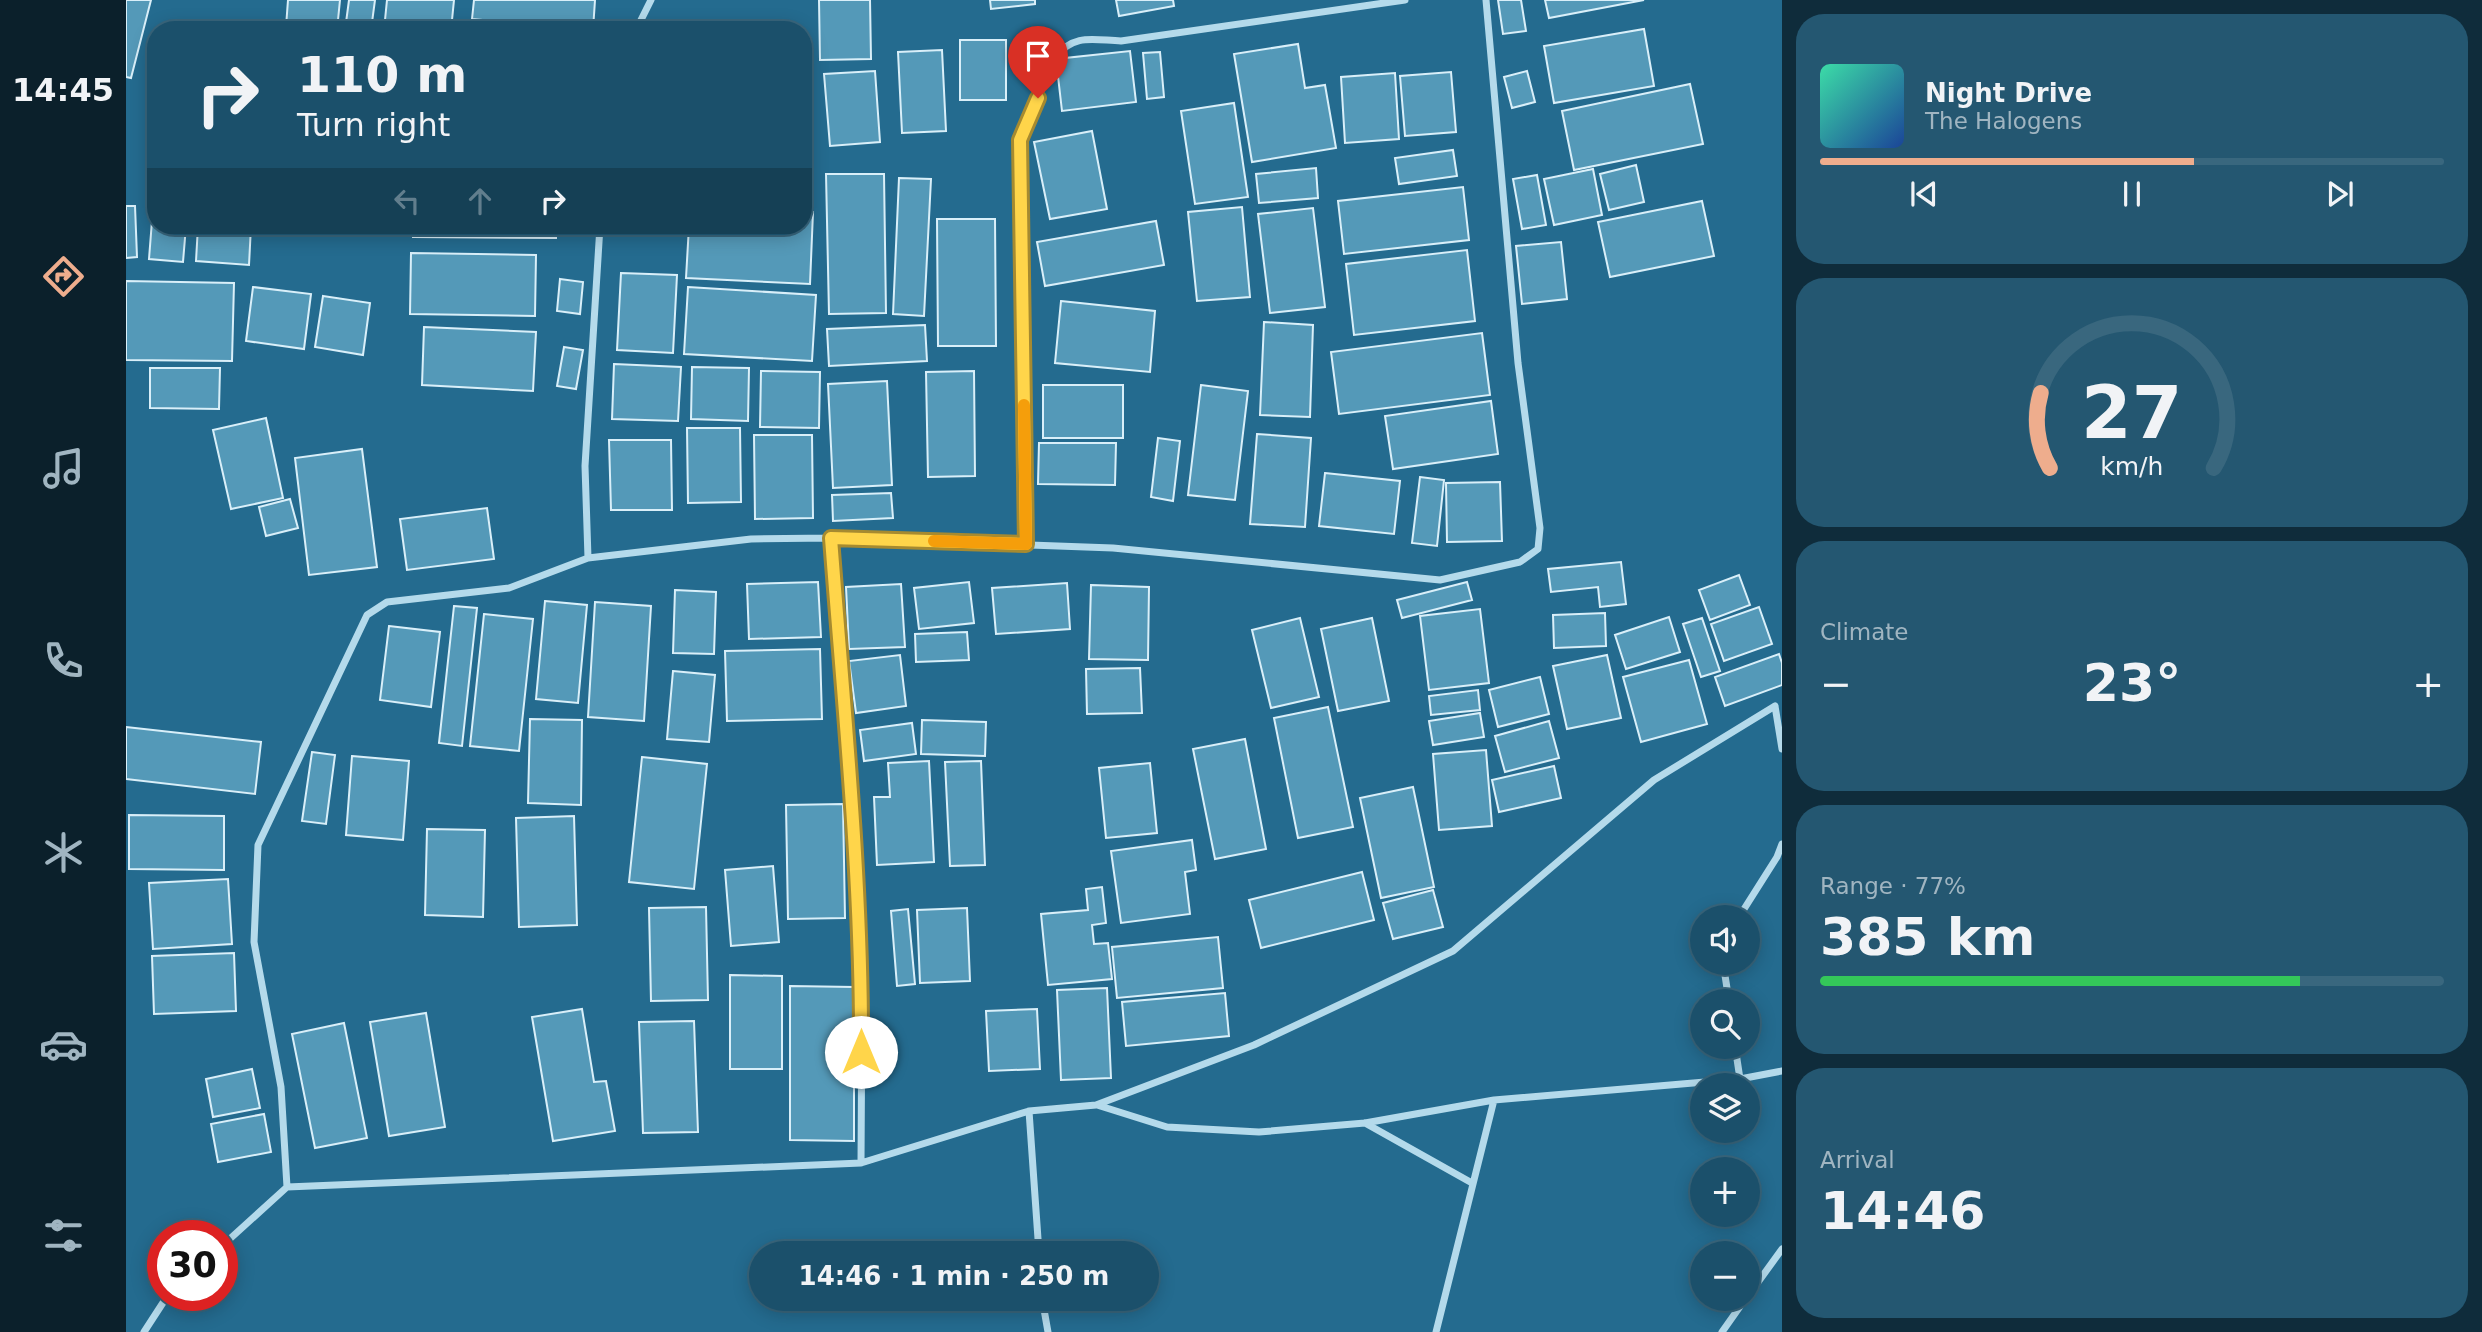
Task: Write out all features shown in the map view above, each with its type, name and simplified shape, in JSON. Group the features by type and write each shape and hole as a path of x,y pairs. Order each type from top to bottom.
{"street":[{"path":"640,21 651,0"},
{"path":"1026,544 1020,140 1055,57 1076,39 1121,41 1405,0"},
{"path":"287,1187 281,1087 254,942 258,845 367,615 387,603 509,588 588,558 751,539 831,538 1113,548 1440,580 1520,562 1538,549 1540,528 1518,363 1486,0"},
{"path":"588,558 585,466 599,235"},
{"path":"831,538 862,997 861,1163"},
{"path":"238,1231 287,1187 861,1163 1029,1111 1096,1105 1254,1045 1453,951 1654,780 1778,707 1782,749"},
{"path":"1747,905 1782,844"},
{"path":"1760,1075 1782,1071"},
{"path":"1096,1105 1167,1126 1259,1132 1364,1123 1494,1100 1690,1083"},
{"path":"1436,1332 1494,1100"},
{"path":"1029,1111 1038,1241"},
{"path":"1364,1123 1472,1183"},
{"path":"1760,1279 1782,1249"},
{"path":"144,1332 158,1311"},
{"path":"1044,1311 1048,1332"},
{"path":"1722,1332 1737,1311"}],"building":[{"path":"126,0 151,0 131,78 126,77"},
{"path":"288,0 340,0 338,21 286,21"},
{"path":"349,0 375,0 372,21 346,21"},
{"path":"387,0 454,0 452,21 385,21"},
{"path":"474,0 595,0 594,21 472,19"},
{"path":"819,0 870,0 871,59 820,60"},
{"path":"990,0 1035,0 1035,4 991,9"},
{"path":"1116,0 1173,0 1174,6 1119,16"},
{"path":"1498,0 1521,0 1526,31 1503,34"},
{"path":"1545,0 1644,0 1549,18"},
{"path":"1644,29 1654,86 1554,103 1544,46"},
{"path":"960,40 1006,40 1006,100 960,100"},
{"path":"1298,44 1305,88 1325,85 1336,148 1252,162 1234,54"},
{"path":"942,50 946,131 902,133 898,52"},
{"path":"1130,51 1136,102 1062,111 1056,59"},
{"path":"1160,52 1164,97 1147,99 1143,53"},
{"path":"875,71 880,142 830,146 824,74"},
{"path":"1527,71 1535,102 1512,108 1504,77"},
{"path":"1451,72 1456,132 1405,136 1400,76"},
{"path":"1395,73 1399,139 1345,143 1341,77"},
{"path":"1690,84 1703,144 1574,170 1562,111"},
{"path":"1234,103 1248,197 1195,204 1181,111"},
{"path":"1092,131 1107,209 1050,219 1034,142"},
{"path":"1453,150 1457,176 1399,184 1395,158"},
{"path":"1636,165 1644,202 1609,210 1600,174"},
{"path":"1316,168 1318,198 1259,203 1256,174"},
{"path":"1593,169 1602,215 1554,225 1544,179"},
{"path":"826,174 884,174 886,313 829,314"},
{"path":"1537,175 1546,225 1522,229 1513,179"},
{"path":"899,178 931,179 924,316 893,314"},
{"path":"1463,187 1469,240 1344,254 1338,201"},
{"path":"1702,201 1714,256 1610,277 1598,222"},
{"path":"126,206 135,206 137,257 126,258"},
{"path":"1242,207 1250,297 1197,301 1188,212"},
{"path":"1313,208 1325,307 1270,313 1258,214"},
{"path":"813,212 810,284 686,278 688,235 812,235"},
{"path":"937,219 995,219 996,346 938,346"},
{"path":"1156,221 1164,265 1045,286 1037,242"},
{"path":"151,235 185,235 183,262 149,259"},
{"path":"197,235 251,235 249,265 196,261"},
{"path":"413,235 556,235 556,238"},
{"path":"1561,242 1567,299 1522,304 1516,246"},
{"path":"1467,250 1475,321 1354,335 1346,264"},
{"path":"411,253 536,255 535,316 410,314"},
{"path":"621,273 677,275 673,353 617,350"},
{"path":"560,279 583,282 580,314 557,311"},
{"path":"126,281 234,283 232,361 126,360"},
{"path":"253,287 311,294 304,349 246,341"},
{"path":"688,287 816,295 812,361 684,354"},
{"path":"323,296 370,303 363,355 315,347"},
{"path":"1061,301 1155,311 1150,372 1055,363"},
{"path":"1264,322 1313,325 1310,417 1260,415"},
{"path":"925,325 927,361 829,366 827,329"},
{"path":"424,327 536,332 533,391 422,385"},
{"path":"1482,333 1490,395 1339,414 1331,352"},
{"path":"564,347 583,350 576,389 557,386"},
{"path":"614,364 681,367 678,421 612,419"},
{"path":"692,367 749,368 748,421 691,419"},
{"path":"150,368 220,368 219,409 150,408"},
{"path":"761,371 820,372 819,428 760,427"},
{"path":"974,371 975,476 928,477 926,372"},
{"path":"887,381 892,485 833,488 828,384"},
{"path":"1043,385 1123,385 1123,438 1043,438"},
{"path":"1201,385 1248,391 1235,500 1188,495"},
{"path":"1491,401 1498,454 1393,469 1385,416"},
{"path":"266,418 283,498 231,509 213,430"},
{"path":"687,428 740,428 741,502 688,503"},
{"path":"1257,434 1311,438 1305,527 1250,524"},
{"path":"754,435 812,435 813,518 755,519"},
{"path":"1158,438 1180,441 1173,501 1151,497"},
{"path":"609,440 671,440 672,510 611,510"},
{"path":"1039,443 1116,443 1115,485 1038,484"},
{"path":"362,449 377,567 309,575 295,458"},
{"path":"1325,473 1400,481 1394,534 1319,526"},
{"path":"1420,477 1444,480 1437,546 1412,543"},
{"path":"1500,482 1502,541 1447,542 1446,483"},
{"path":"891,493 893,518 833,521 832,495"},
{"path":"290,499 298,528 266,536 259,507"},
{"path":"487,508 494,559 407,570 400,519"},
{"path":"1621,562 1626,604 1600,607 1598,587 1551,592 1548,569"},
{"path":"1739,575 1750,605 1710,620 1699,590"},
{"path":"818,582 821,637 749,639 747,584"},
{"path":"969,582 974,623 919,629 914,588"},
{"path":"1467,582 1472,600 1402,618 1397,600"},
{"path":"1067,583 1070,629 996,634 992,588"},
{"path":"901,584 905,647 849,649 846,587"},
{"path":"1091,585 1149,587 1148,660 1089,659"},
{"path":"675,590 716,592 714,654 673,653"},
{"path":"545,601 587,605 578,703 536,699"},
{"path":"595,602 651,606 644,721 588,717"},
{"path":"454,606 477,608 462,746 439,743"},
{"path":"1759,607 1772,644 1724,661 1711,624"},
{"path":"1480,609 1489,683 1429,690 1420,616"},
{"path":"1605,613 1606,646 1554,648 1553,615"},
{"path":"484,614 533,619 519,751 470,746"},
{"path":"1669,617 1680,652 1626,669 1615,635"},
{"path":"1300,618 1319,697 1271,708 1252,630"},
{"path":"1372,618 1389,701 1338,711 1321,629"},
{"path":"1702,618 1720,671 1701,677 1683,624"},
{"path":"389,626 440,632 431,707 380,700"},
{"path":"967,632 969,660 916,662 915,634"},
{"path":"820,649 822,719 727,721 725,651"},
{"path":"1779,654 1782,663 1782,685 1725,706 1715,677"},
{"path":"900,655 906,706 856,713 849,661"},
{"path":"1607,655 1621,718 1567,729 1553,666"},
{"path":"1689,660 1707,724 1641,742 1623,677"},
{"path":"1140,668 1142,713 1087,714 1086,669"},
{"path":"673,671 715,675 709,742 667,739"},
{"path":"1540,677 1549,714 1498,727 1489,690"},
{"path":"1478,690 1480,710 1431,715 1429,696"},
{"path":"1328,707 1353,827 1298,838 1274,718"},
{"path":"1480,713 1484,737 1433,745 1429,721"},
{"path":"530,719 582,720 581,805 528,803"},
{"path":"922,720 986,722 985,756 921,754"},
{"path":"1549,721 1559,758 1505,772 1495,736"},
{"path":"912,723 916,754 864,761 860,730"},
{"path":"126,727 261,742 255,794 126,779"},
{"path":"1245,739 1266,849 1215,859 1193,749"},
{"path":"1486,750 1492,826 1439,830 1433,754"},
{"path":"312,752 335,755 326,824 302,821"},
{"path":"352,756 409,761 403,840 346,835"},
{"path":"642,757 707,764 694,889 629,882"},
{"path":"929,761 934,862 877,865 874,797 890,797 888,763"},
{"path":"981,761 985,865 950,866 945,762"},
{"path":"1150,763 1157,833 1106,838 1099,768"},
{"path":"1554,766 1561,798 1499,812 1492,780"},
{"path":"1413,787 1434,887 1381,898 1360,798"},
{"path":"843,804 845,918 788,919 786,805"},
{"path":"129,815 224,816 224,870 129,869"},
{"path":"574,816 577,925 519,927 516,818"},
{"path":"427,829 485,830 483,917 425,915"},
{"path":"1192,840 1196,870 1185,872 1190,914 1121,923 1111,851"},
{"path":"773,866 779,942 731,946 725,870"},
{"path":"1362,872 1374,920 1261,948 1249,900"},
{"path":"228,879 232,944 153,949 149,883"},
{"path":"1102,887 1106,923 1092,925 1094,944 1108,943 1112,979 1048,985 1041,914 1088,910 1086,889"},
{"path":"1433,890 1443,927 1393,939 1383,903"},
{"path":"706,907 708,1000 651,1001 649,908"},
{"path":"967,908 970,981 920,983 917,910"},
{"path":"908,909 915,984 897,986 891,911"},
{"path":"1218,937 1223,988 1117,998 1112,947"},
{"path":"234,953 236,1011 154,1014 152,956"},
{"path":"730,975 782,976 782,1069 730,1069"},
{"path":"790,986 854,987 854,1141 790,1140"},
{"path":"1107,988 1111,1078 1061,1080 1057,990"},
{"path":"1225,993 1229,1036 1126,1046 1122,1002"},
{"path":"582,1009 594,1082 606,1081 615,1131 553,1141 532,1017"},
{"path":"1037,1009 1040,1069 989,1071 986,1011"},
{"path":"426,1013 445,1127 389,1136 370,1022"},
{"path":"694,1021 698,1132 643,1133 639,1022"},
{"path":"344,1023 367,1138 315,1148 292,1034"},
{"path":"252,1069 260,1108 213,1117 206,1079"},
{"path":"264,1114 271,1152 218,1162 211,1124"}],"slow traffic":[{"path":"934,541 1026,544 1024,405"}],"route":[{"path":"861,1052 862,997 831,538 1026,544 1020,140 1038,98"}]}
